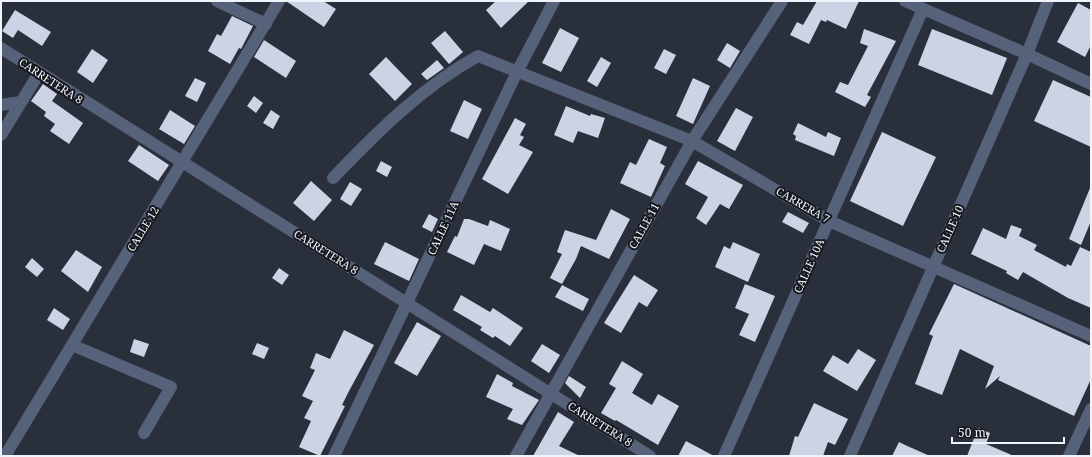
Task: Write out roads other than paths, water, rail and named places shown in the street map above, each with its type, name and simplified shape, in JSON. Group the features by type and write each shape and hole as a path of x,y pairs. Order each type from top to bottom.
{"street":[{"path":"217,1 266,24"},
{"name":"CALLE 12","path":"5,456 183,164 279,1"},
{"name":"CALLE 11A","path":"334,456 517,72 554,1"},
{"name":"CALLE 11","path":"516,456 692,141 782,1"},
{"path":"905,1 1027,54 1091,84"},
{"name":"CALLE 10","path":"850,456 1027,54 1048,1"},
{"name":"CALLE 10A","path":"724,456 923,9"},
{"name":"CARRETERA 8","path":"1,48 183,164 650,456"},
{"name":"CARRERA 7","path":"333,178 387,122 420,95 465,63 478,56 692,141 829,221 933,268 1091,336"},
{"path":"1,135 39,73"},
{"path":"1,105 21,102"},
{"path":"72,345 171,387 144,433"},
{"path":"1069,456 1091,409"}]}
